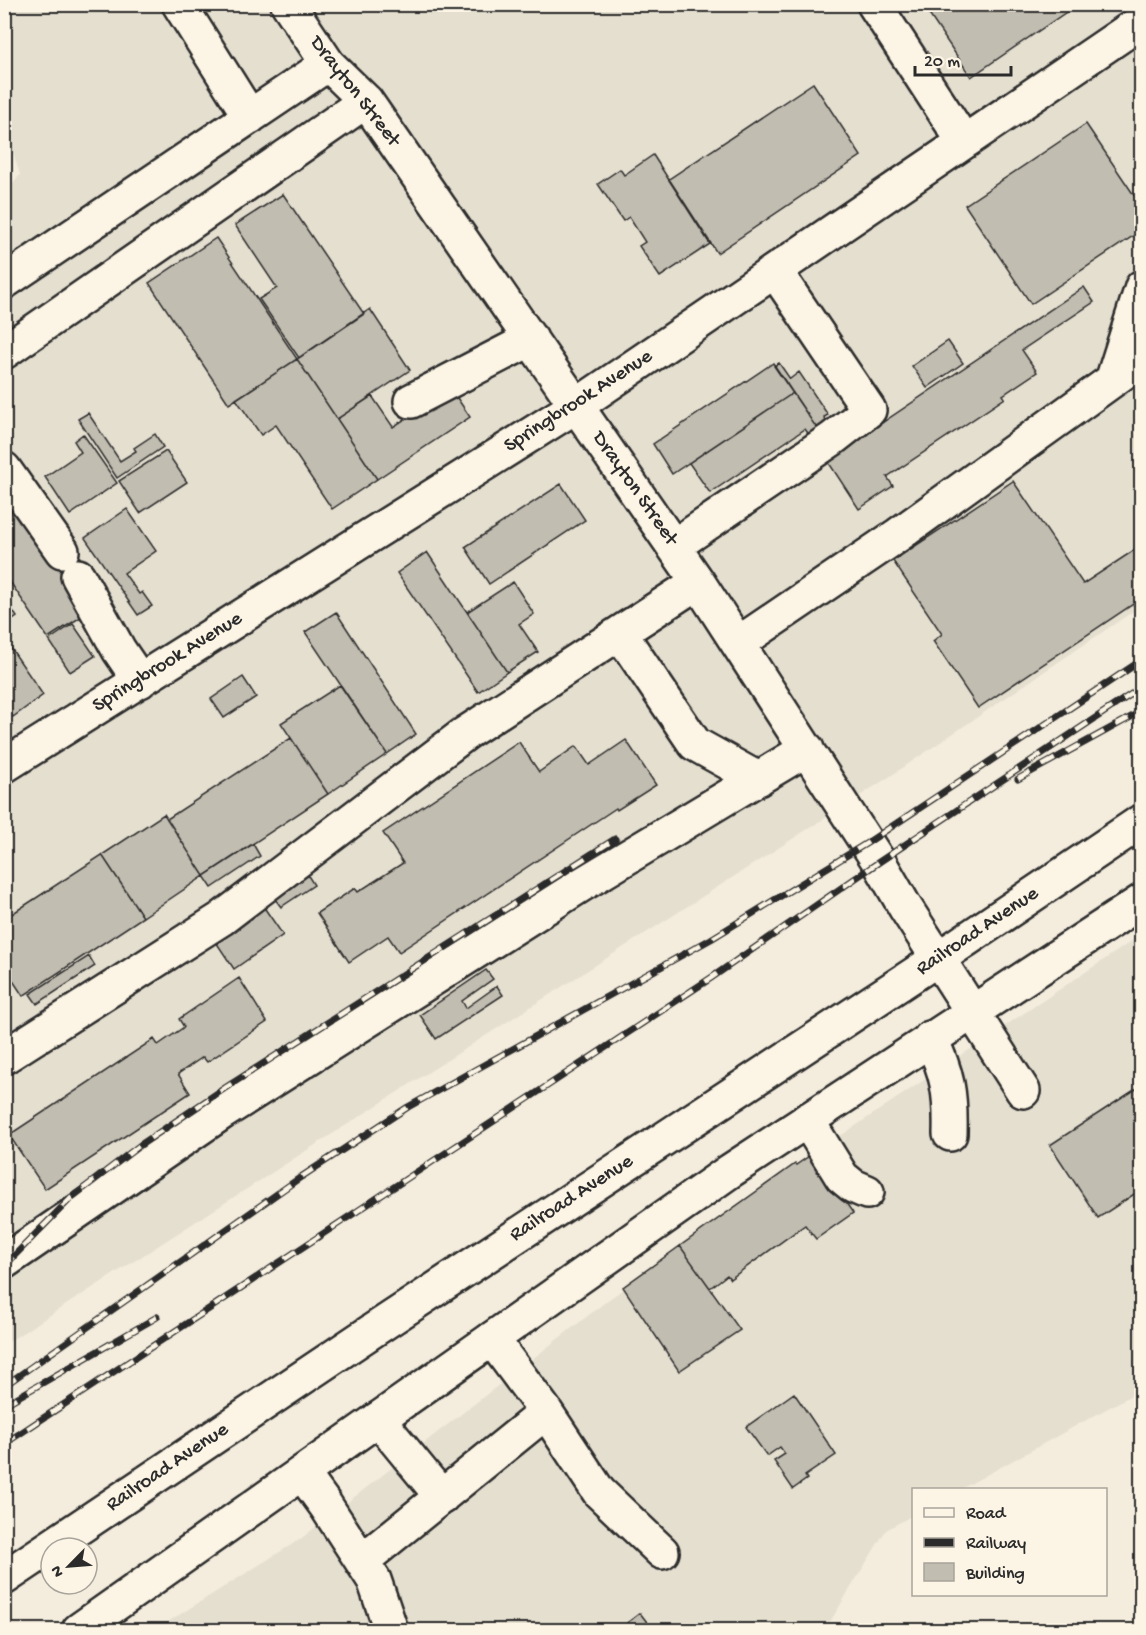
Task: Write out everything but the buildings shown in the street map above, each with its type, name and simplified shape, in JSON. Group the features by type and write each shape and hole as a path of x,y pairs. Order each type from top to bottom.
{"main road":[{"path":"179,4 250,117"},
{"name":"Drayton Street","path":"288,4 328,64 366,100 674,546 807,749 1023,1091"},
{"path":"874,4 964,142"},
{"name":"Springbrook Avenue","path":"4,766 576,406 1142,21"},
{"path":"4,282 328,64"},
{"path":"4,352 366,100"},
{"path":"674,546 832,439 869,410 775,271"},
{"path":"1113,378 1142,287"},
{"path":"411,401 531,339"},
{"path":"739,643 898,535 1142,359"},
{"path":"4,469 70,564 118,650 140,681"},
{"path":"4,1057 221,919 466,733 698,582"},
{"path":"620,633 695,744 758,779"},
{"path":"4,1262 223,1112 580,885 807,749"},
{"name":"Railroad Avenue","path":"4,1578 385,1322 939,958 1142,821"},
{"path":"79,1630 730,1171 1142,901"},
{"path":"930,1038 942,1061 950,1096 950,1134"},
{"path":"807,1120 842,1177 853,1186 867,1192"},
{"path":"492,1339 546,1413 599,1492 662,1552"},
{"path":"362,1561 546,1413"},
{"path":"378,1419 442,1497"},
{"path":"302,1473 374,1580 391,1630"}],"shaded area":[{"path":"5,5 1141,5 1141,606 889,777 5,1344 4,195 20,175 5,126"},
{"path":"1141,935 1141,1390 963,1488 912,1488 912,1516 886,1530 825,1630 155,1630 299,1540 612,1297 818,1151"}],"railway":[{"path":"4,1386 301,1177 408,1107 711,939 867,843 1142,660"},
{"path":"4,1444 711,978 879,862 1142,687"},
{"path":"1018,779 1142,711"},
{"path":"4,1268 71,1198 139,1146 225,1088 615,839"},
{"path":"4,1405 157,1317"}]}
